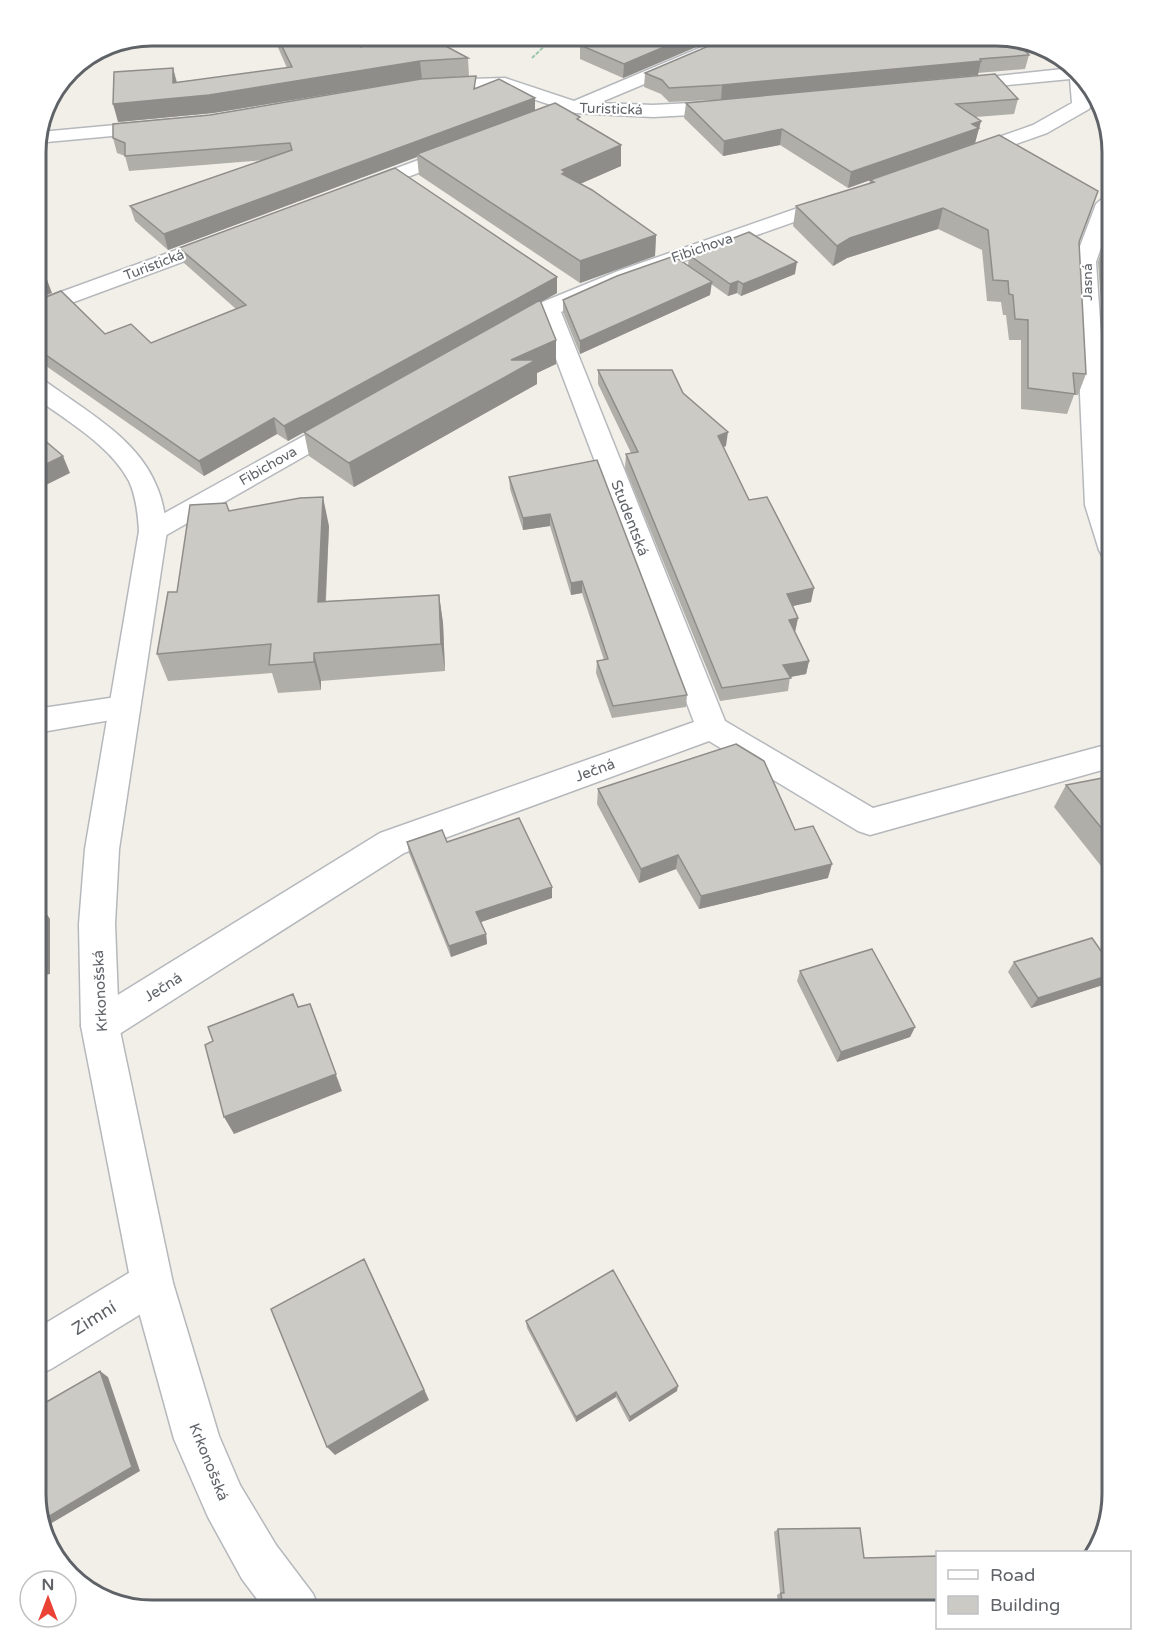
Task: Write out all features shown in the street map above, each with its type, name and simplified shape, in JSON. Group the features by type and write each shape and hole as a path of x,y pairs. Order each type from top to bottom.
{"street":[{"path":"410,88 460,83 505,83 575,106 717,47"},
{"path":"935,87 1069,75"},
{"name":"Turistická","path":"542,119 575,106 653,111 745,106"},
{"path":"951,160 1092,108"},
{"path":"47,137 181,125"},
{"path":"344,194 476,144"},
{"path":"399,173 418,186"},
{"name":"Fibichova","path":"486,343 548,308 608,281 852,195"},
{"name":"Jasná","path":"1102,215 1085,262 1098,505 1102,517"},
{"name":"Turistická","path":"47,305 245,231"},
{"path":"559,282 578,294"},
{"name":"Studentská","path":"548,308 712,728"},
{"name":"Krkonošská","path":"47,394 122,453 134,466 150,505 153,531 123,708 101,860 97,924 100,1026 152,1282 197,1438 224,1501 259,1562 288,1600"},
{"name":"Fibichova","path":"153,531 361,414"},
{"path":"47,719 123,708"},
{"path":"712,728 870,822 1102,758"},
{"name":"Ječná","path":"100,1026 392,843 712,728"},
{"name":"Zimní","path":"46,1348 152,1282"}],"building":[{"path":"282,46 446,46 468,58 420,61 209,95 113,104 114,72 173,68 173,83 292,67"},
{"path":"583,47 665,47 624,64"},
{"path":"707,47 1004,47 1024,50 1029,55 722,85 669,88 662,80 645,73"},
{"path":"995,74 1018,99 956,104 981,121 972,124 979,128 851,172 782,129 724,141 686,103"},
{"path":"476,76 474,89 499,79 535,98 164,234 130,206 292,150 290,143 125,156 125,143 113,138 113,124 210,115 421,79"},
{"path":"555,103 621,145 562,170 565,172 562,174 592,190 656,235 580,261 417,154"},
{"path":"999,135 1098,191 1079,242 1086,374 1073,373 1075,394 1028,388 1028,320 1015,319 1013,295 1009,294 1008,281 993,280 988,230 943,208 850,238 837,246 796,206 874,182 870,180"},
{"path":"395,168 557,277 284,426 274,418 199,461 47,356 47,297 61,291 105,334 131,324 151,343 246,305 179,248"},
{"path":"749,232 797,262 743,284 738,281 730,284 689,255"},
{"path":"674,256 712,282 580,341 563,300 617,276"},
{"path":"540,300 556,340 511,360 536,360 349,463 304,432"},
{"path":"598,370 672,370 683,393 728,432 718,436 749,500 767,497 814,588 787,594 798,618 789,620 809,661 783,665 791,678 722,688 626,454 638,452"},
{"path":"47,442 63,456 47,464"},
{"path":"597,460 687,695 613,706 597,661 608,659 582,581 571,583 550,514 523,518 509,477"},
{"path":"323,497 318,602 439,595 441,644 314,653 314,662 269,665 271,644 157,654 168,592 177,592 190,505 226,503 229,511 300,498"},
{"path":"736,744 764,761 795,830 813,826 832,864 701,896 678,855 641,869 598,789"},
{"path":"1102,778 1102,829 1066,785"},
{"path":"519,818 552,887 476,912 486,934 449,946 407,842 442,830 447,842"},
{"path":"1092,938 1102,952 1102,978 1038,998 1014,962"},
{"path":"872,949 915,1027 841,1052 800,971"},
{"path":"293,994 298,1007 310,1004 336,1074 224,1117 205,1045 213,1041 208,1027"},
{"path":"364,1259 424,1390 327,1447 271,1309"},
{"path":"613,1270 678,1386 630,1417 616,1392 576,1417 526,1321"},
{"path":"100,1371 132,1467 49,1517 46,1495 46,1402"},
{"path":"860,1528 864,1558 936,1556 936,1600 782,1600 781,1593 784,1593 778,1529"}]}
